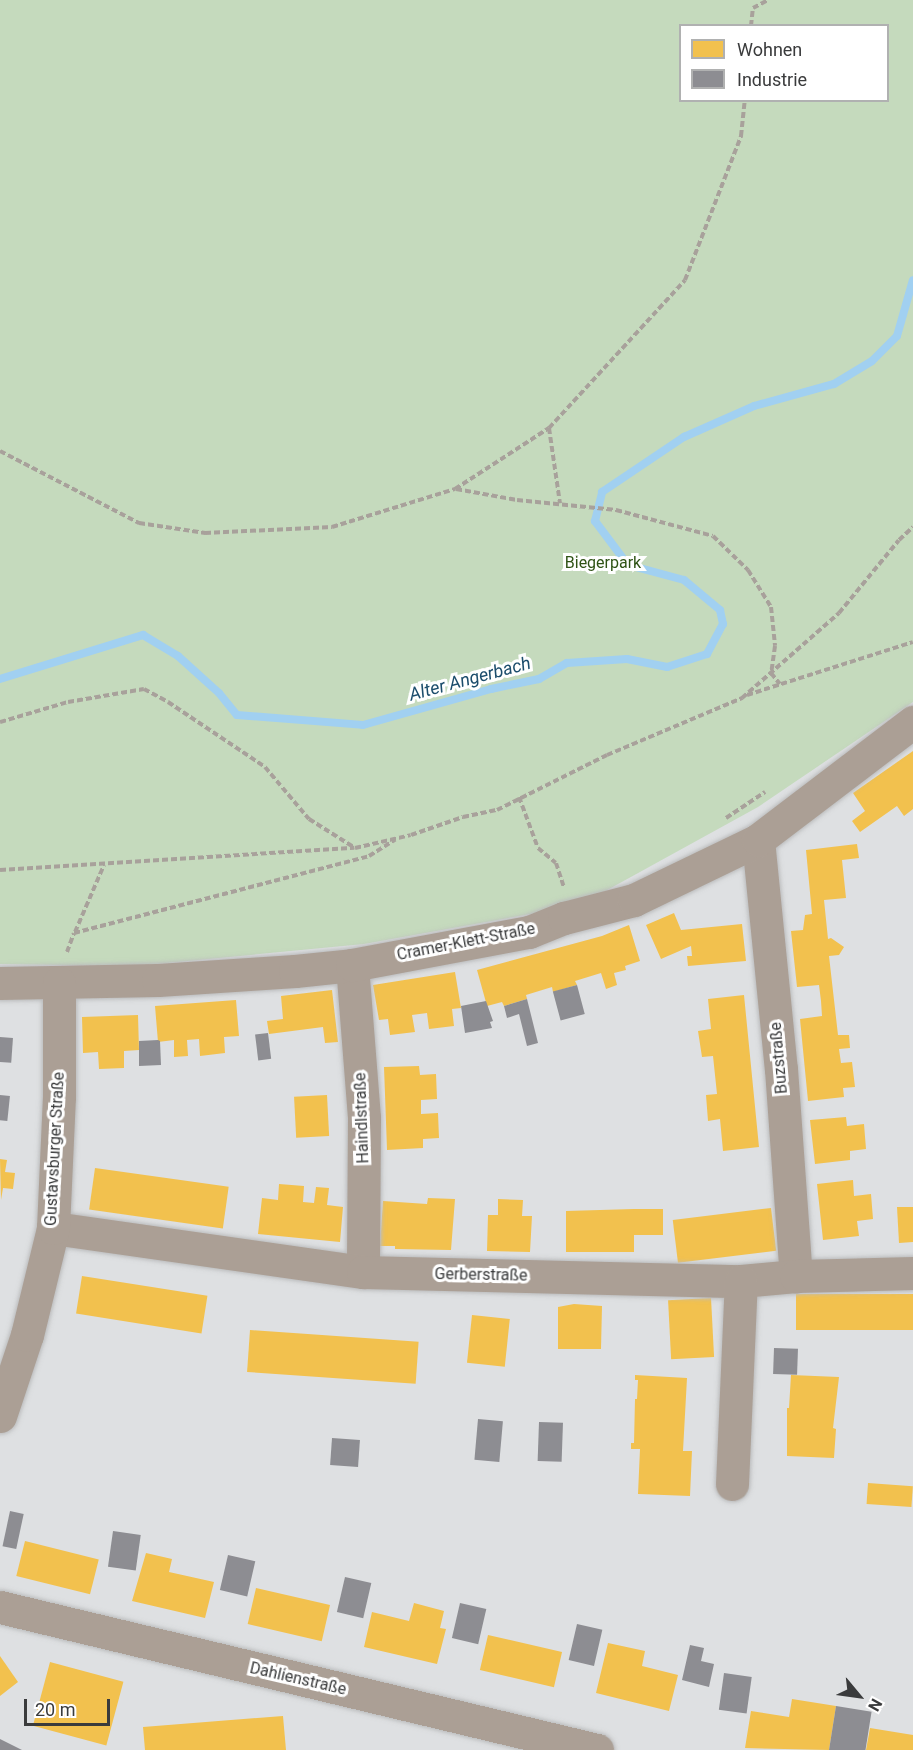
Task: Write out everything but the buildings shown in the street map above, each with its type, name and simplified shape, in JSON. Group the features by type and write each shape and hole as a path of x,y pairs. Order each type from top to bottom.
{"street":[{"name":"Cramer-Klett-Straße","path":"0,983 192,978 352,965 529,932 564,918 634,900 758,840 913,722"},
{"name":"Buzstraße","path":"758,840 781,1069 796,1276"},
{"name":"Haindlstraße","path":"352,965 364,1118 363,1272"},
{"name":"Gustavsburger Straße","path":"0,1416 27,1335 52,1228 59,1097 58,983"},
{"name":"Gerberstraße","path":"52,1228 363,1272 741,1281 796,1276 913,1273"},
{"path":"732,1484 741,1281"},
{"name":"Dahlienstraße","path":"0,1607 597,1750"}],"path":[{"path":"751,24 753,0"},
{"path":"753,8 768,0"},
{"path":"0,451 139,523 205,533 332,527 455,489 549,428 685,280 741,136 744,102"},
{"path":"549,428 560,503"},
{"path":"455,489 517,500 560,503 577,508 616,510 713,536 748,570 771,607 775,646 771,673 780,684"},
{"path":"744,696 839,613 899,540 913,527"},
{"path":"0,870 355,848 398,838 497,810 519,797 744,696 913,642"},
{"path":"0,722 68,702 144,689 168,702 264,767 309,819 355,848"},
{"path":"724,820 774,786"},
{"path":"519,797 537,848 556,863 567,897"},
{"path":"74,933 369,856 398,838"},
{"path":"58,983 74,933 105,865"}],"green space":[{"name":"Biegerpark","path":"0,0 913,0 913,702 758,807 580,905 364,944 135,966 0,964"}],"waterway":[{"name":"Alter Angerbach","path":"0,679 143,635 178,656 219,693 237,715 363,725 491,689 539,679 567,663 627,659 667,667 707,654 723,624 720,610 684,580 628,565 595,521 602,492 684,437 754,406 834,384 872,361 897,336 913,280"}]}
